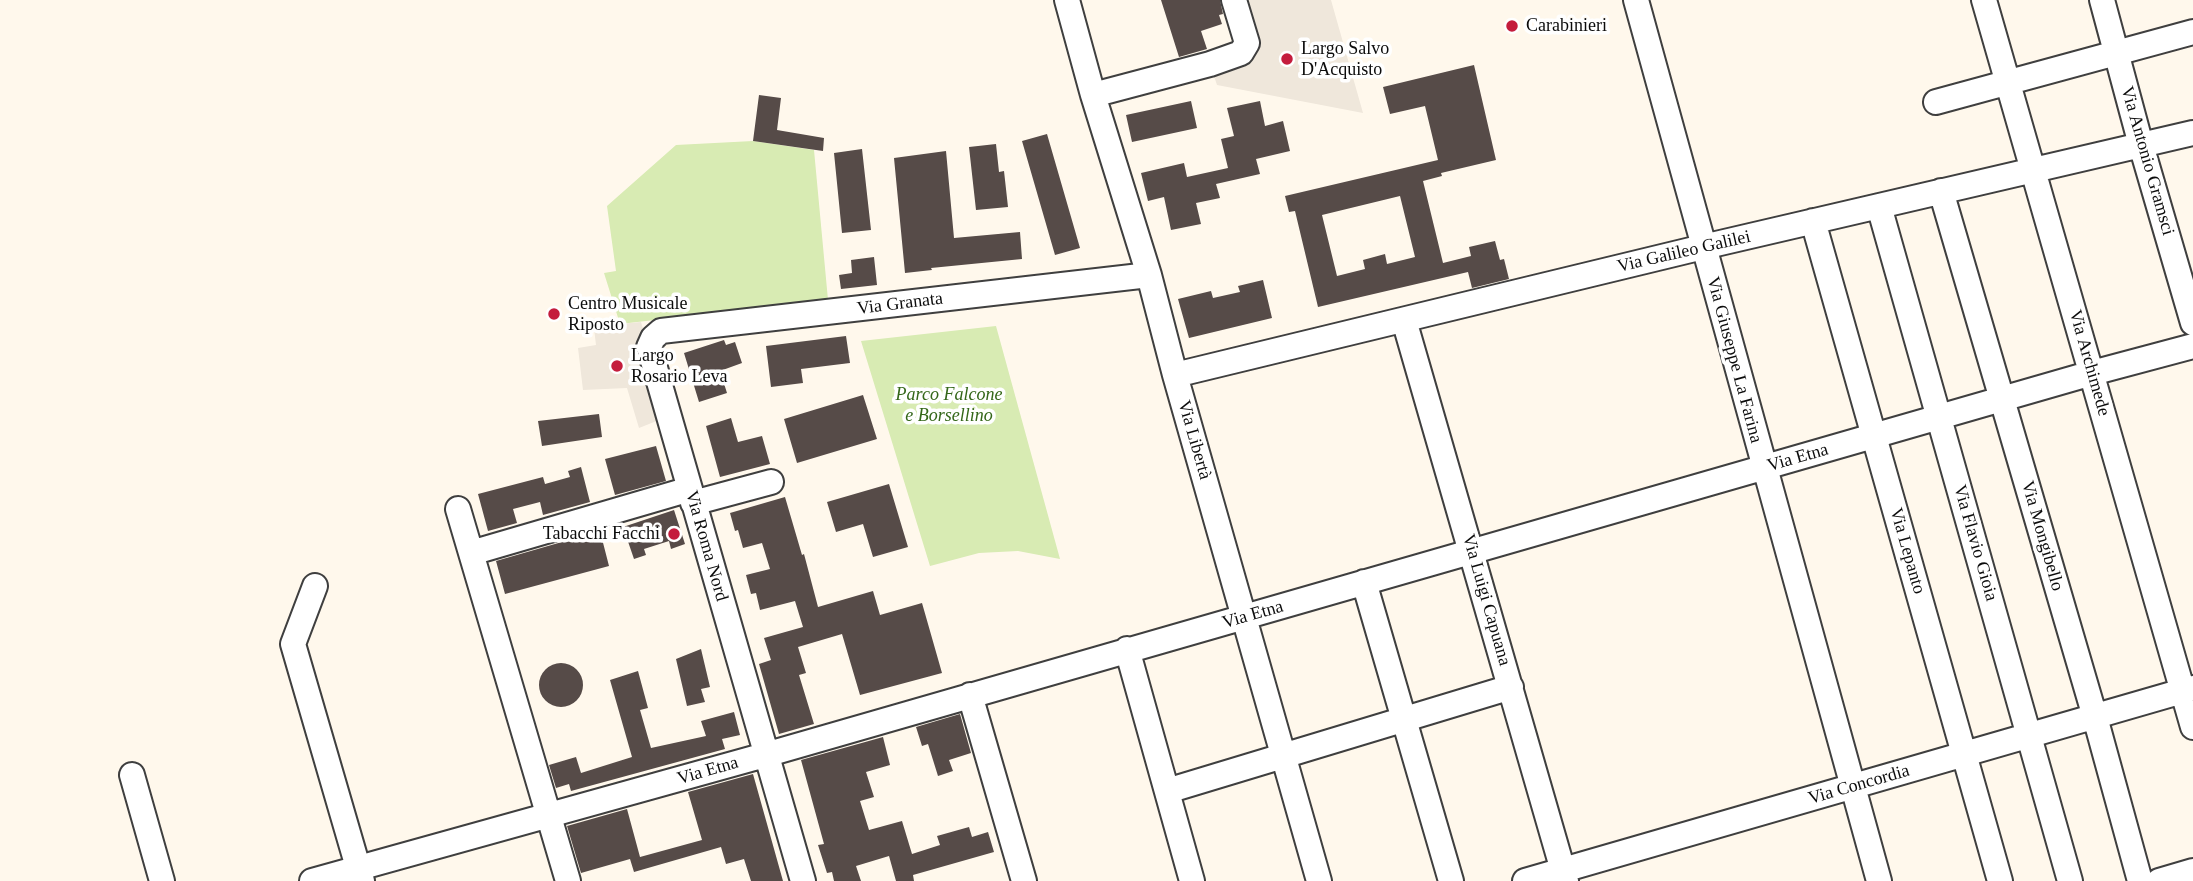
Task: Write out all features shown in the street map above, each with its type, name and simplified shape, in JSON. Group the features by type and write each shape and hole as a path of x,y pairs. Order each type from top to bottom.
{"street":[{"name":"Via Libertà","path":"1066,0 1149,275 1318,881"},
{"path":"1093,95 1241,54 1247,43 1234,0"},
{"name":"Via Giuseppe La Farina","path":"1636,0 1879,881"},
{"name":"Via Archimede","path":"1984,0 2092,373 2188,690 2193,727"},
{"name":"Via Antonio Gramsci","path":"2102,0 2193,323"},
{"path":"1936,102 2193,32"},
{"name":"Via Galileo Galilei","path":"1175,375 1703,247 2193,133"},
{"name":"Via Mongibello","path":"1941,191 2095,717 2140,881"},
{"name":"Via Flavio Gioia","path":"1879,206 2070,881"},
{"name":"Via Lepanto","path":"1814,221 2000,881"},
{"name":"Via Granata","path":"653,338 661,331 1149,275"},
{"name":"Via Luigi Capuana","path":"1404,320 1565,876"},
{"name":"Via Roma Nord","path":"653,338 649,347 803,881"},
{"name":"Via Etna","path":"312,881 360,874 550,816 1127,649 1245,618 2193,346"},
{"path":"471,553 691,496 771,482"},
{"path":"458,509 568,881"},
{"path":"1364,582 1451,881"},
{"path":"315,586 293,644 360,874"},
{"path":"1127,649 1192,881"},
{"path":"1167,791 1511,687"},
{"name":"Via Concordia","path":"1525,881 1565,876 1964,754 2188,690"},
{"path":"970,695 1024,881"},
{"path":"132,775 162,881"},
{"path":"2159,881 2193,872"}],"green space":[{"path":"753,141 814,150 828,300 620,324 604,273 616,271 607,206 676,145"},
{"name":"Parco Falcone e Borsellino","path":"996,326 1060,559 1018,551 979,553 930,566 861,341"}],"shaded area":[{"name":"Largo Salvo D'Acquisto","path":"1234,0 1331,0 1363,113 1217,85 1210,64 1241,54"},
{"name":"Largo Rosario Leva","path":"618,319 620,324 641,322 669,416 639,428 627,388 583,390 578,348 596,345 593,320"}],"building":[{"path":"1161,0 1220,0 1223,14 1219,15 1222,24 1201,31 1207,49 1179,57"},
{"path":"1474,65 1496,160 1441,173 1442,176 1423,181 1443,263 1471,256 1469,247 1495,241 1500,260 1504,259 1509,279 1472,288 1468,272 1318,307 1295,211 1289,212 1285,196 1438,160 1425,106 1390,114 1383,87","holes":["1400,196 1415,257 1387,264 1385,254 1363,260 1365,269 1337,276 1322,215"]},
{"path":"759,95 781,98 777,130 824,138 823,151 753,141"},
{"path":"1191,101 1197,128 1132,142 1126,115"},
{"path":"1260,101 1265,126 1283,121 1290,151 1256,159 1260,174 1216,184 1220,198 1196,203 1201,224 1171,230 1164,197 1148,201 1141,173 1184,163 1187,177 1228,168 1221,139 1234,136 1227,108"},
{"path":"1047,134 1080,248 1055,255 1022,141"},
{"path":"996,144 999,172 1004,171 1008,207 976,210 969,147"},
{"path":"862,149 871,230 842,233 834,153"},
{"path":"946,151 954,238 1020,232 1022,259 905,273 894,158"},
{"path":"874,257 877,285 841,289 839,275 852,273 851,260"},
{"path":"1263,280 1272,318 1189,338 1178,299 1211,291 1213,298 1240,292 1238,286"},
{"path":"846,336 850,363 801,369 803,383 771,387 766,346"},
{"path":"724,340 726,345 735,342 742,363 720,371 727,393 699,402 684,353"},
{"path":"863,395 877,439 797,463 784,419"},
{"path":"599,414 602,437 542,446 538,421"},
{"path":"731,418 738,442 762,436 770,464 720,477 706,426"},
{"path":"656,446 666,481 615,495 605,459"},
{"path":"581,467 590,502 543,515 540,502 513,509 517,523 488,531 478,494 543,477 545,484 570,477 568,471"},
{"path":"889,484 908,547 873,557 863,524 836,532 827,502"},
{"path":"785,497 818,607 873,591 880,615 922,603 942,673 860,695 842,634 798,647 806,673 799,675 814,724 779,734 759,664 771,660 764,638 803,627 795,601 760,610 756,593 751,594 746,575 770,569 762,543 743,548 730,513"},
{"path":"674,510 685,544 671,549 669,541 644,549 646,555 634,559 623,527"},
{"path":"600,531 609,566 505,594 496,561"},
{"path":"701,649 710,687 701,689 705,702 687,706 676,659"},
{"path":"561,663 577,669 583,685 577,701 561,707 545,701 539,685 545,669"},
{"path":"638,671 648,708 640,710 651,748 706,736 701,721 734,712 740,735 722,739 725,749 571,791 569,784 556,788 549,765 576,757 581,773 632,757 610,680"},
{"path":"960,714 971,753 949,760 953,771 938,776 928,744 922,746 916,727"},
{"path":"883,737 890,765 866,772 874,797 860,801 869,830 902,821 912,854 940,845 937,836 969,827 972,837 988,832 994,852 913,875 914,881 896,881 889,856 856,866 861,881 834,881 832,872 827,873 818,845 824,844 801,760"},
{"path":"753,774 783,881 751,881 744,859 726,864 721,847 634,872 630,859 581,873 567,826 627,809 640,857 702,840 688,792"}],"place":[{"name":"Carabinieri","path":"1512,26"},
{"name":"Largo Salvo D'Acquisto","path":"1287,59"},
{"name":"Centro Musicale Riposto","path":"554,314"},
{"name":"Largo Rosario Leva","path":"617,366"},
{"name":"Tabacchi Facchi","path":"674,534"}]}
